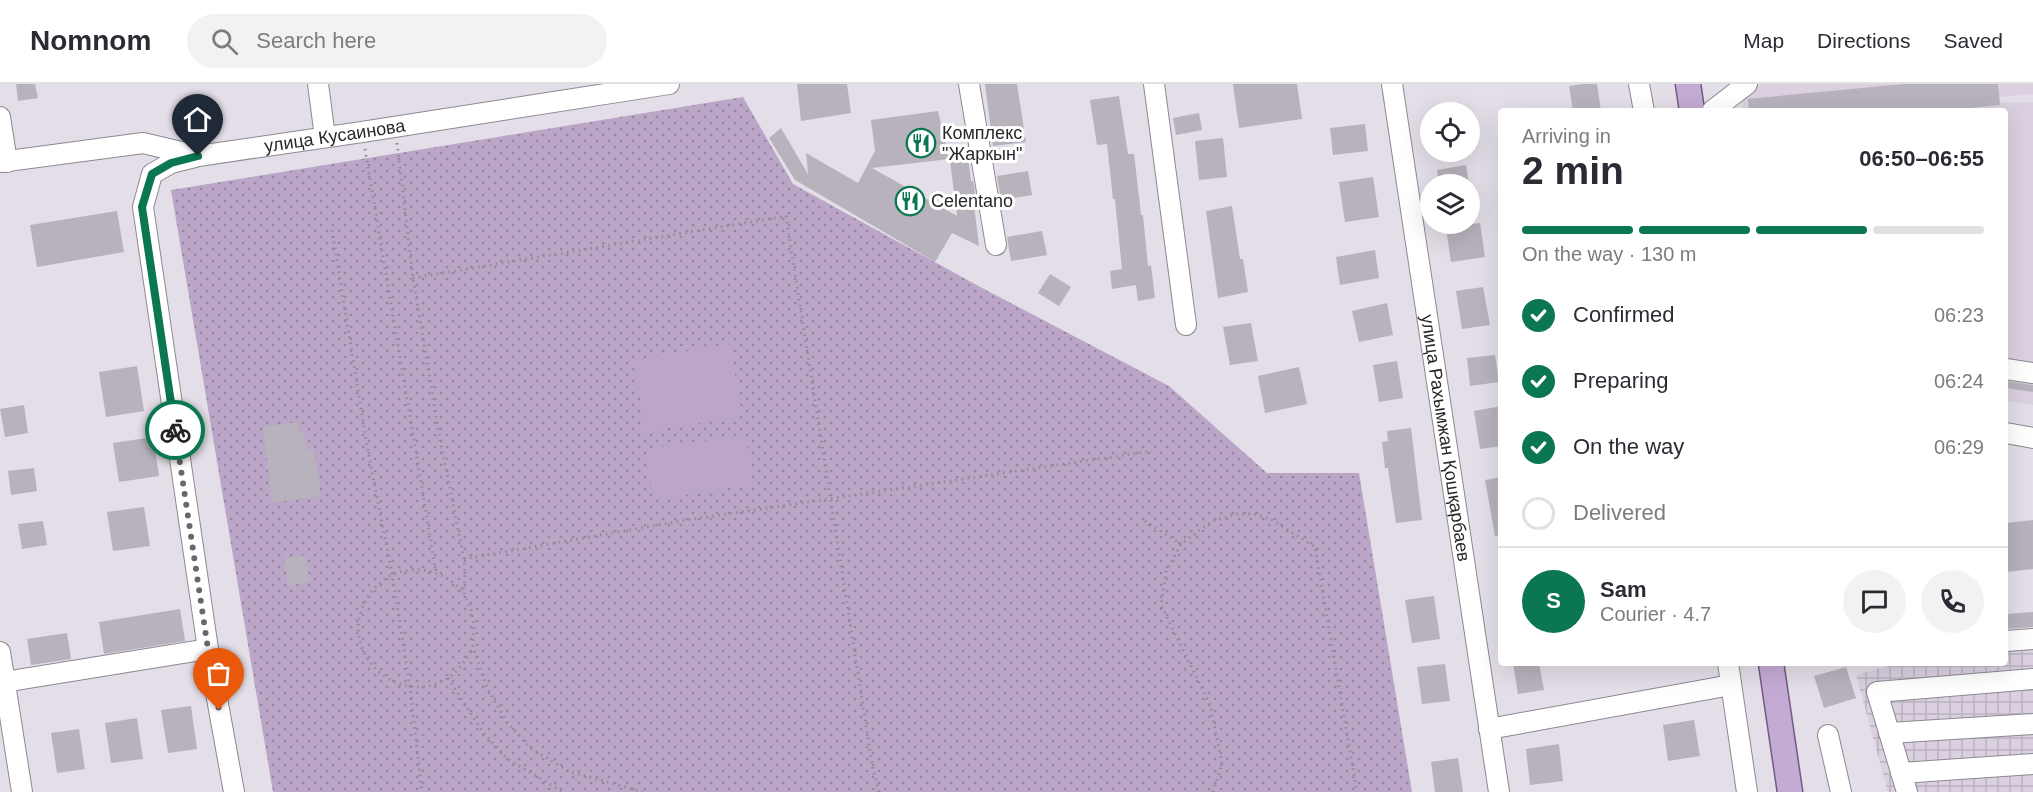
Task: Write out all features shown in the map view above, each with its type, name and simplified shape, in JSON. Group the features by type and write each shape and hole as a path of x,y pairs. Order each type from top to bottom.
{"main road":[{"path":"1688,84 1692,108"},
{"path":"1771,666 1790,792"}],"street":[{"path":"318,84 325,137"},
{"name":"улица Кусаинова","path":"3,162 143,143 198,156 394,127 621,88 669,84"},
{"path":"969,84 996,245"},
{"path":"1154,84 1186,325"},
{"name":"улица Рахымжан Қошқарбаев","path":"1392,84 1499,792"},
{"path":"1639,84 1643,108"},
{"path":"1716,108 1747,84"},
{"path":"0,117 3,162"},
{"path":"198,156 171,163 152,174 142,207 208,649 234,792"},
{"path":"2008,369 2033,373"},
{"path":"2008,433 2033,438"},
{"path":"2008,641 2033,639"},
{"path":"2,684 208,649"},
{"path":"0,652 2,684 22,792"},
{"path":"1728,666 1747,792"},
{"path":"2033,680 1877,692 1904,783 2033,764"},
{"path":"1489,729 1731,686"},
{"path":"1889,733 2033,724"},
{"path":"1828,735 1841,792"}],"path":[{"path":"394,127 413,278 440,439 464,559 463,591"},
{"path":"362,132 436,572"},
{"path":"413,278 786,216 873,769 879,792"},
{"path":"332,230 368,451 392,574 410,687 422,792"},
{"path":"464,559 680,521 1152,451"},
{"path":"1213,792 1222,763 1210,705 1161,605 1166,572 1181,544 1211,522 1236,514 1256,514 1274,521 1315,547 1357,792"},
{"path":"1145,521 1181,544"},
{"path":"473,646 468,659 448,678 423,687 410,687 390,680 372,667 361,648 358,627 362,605 374,587 392,574 421,569 436,572 451,579 463,591 473,617 473,646 487,688 507,722 529,747 568,771 643,792"},
{"path":"448,678 484,734 509,760 563,792"}],"shaded area":[{"path":"1743,84 2033,84 2033,94 1875,108 1743,108"},
{"path":"743,97 793,184 982,288 1169,386 1267,473 1359,473 1412,792 273,792 171,190"},
{"path":"2033,102 2033,405 2008,401 2008,108 1946,108 1947,103"},
{"path":"730,344 742,416 644,432 635,360"},
{"path":"745,435 753,484 653,500 646,449"},
{"path":"2033,637 2033,792 1888,792 1856,675 1889,666 2008,666 2008,642"}],"building":[{"path":"16,84 35,84 38,98 18,101"},
{"path":"797,84 847,84 851,113 801,121"},
{"path":"985,84 1017,84 1026,142 993,146"},
{"path":"1233,84 1297,84 1302,119 1239,128"},
{"path":"1597,84 1601,108 1573,108 1569,86"},
{"path":"1904,84 1998,84 2000,105 1970,108 1749,108 1748,99"},
{"path":"1119,96 1128,154 1134,154 1148,266 1151,265 1155,298 1138,301 1136,285 1112,289 1110,271 1122,269 1115,199 1113,199 1107,144 1097,145 1090,100"},
{"path":"938,111 949,159 872,168 957,216 949,152 967,149 977,205 974,205 979,246 952,233 935,262 795,180 769,138 781,128 808,174 806,153 858,183 875,151 871,120"},
{"path":"1199,113 1202,130 1176,135 1173,118"},
{"path":"1365,124 1368,151 1333,155 1330,128"},
{"path":"1223,138 1227,177 1199,180 1195,141"},
{"path":"1466,165 1467,174 1438,174 1437,170"},
{"path":"1028,171 1032,195 1001,200 997,176"},
{"path":"1373,177 1379,217 1345,222 1339,182"},
{"path":"1232,206 1240,259 1243,259 1248,292 1218,298 1206,211"},
{"path":"117,211 124,252 37,267 30,225"},
{"path":"1480,223 1485,257 1451,262 1447,234 1480,234"},
{"path":"1042,231 1047,255 1011,261 1007,237"},
{"path":"1375,250 1379,278 1340,285 1336,257"},
{"path":"1050,274 1071,287 1059,306 1038,293"},
{"path":"1483,287 1490,325 1462,329 1456,291"},
{"path":"1387,303 1393,335 1359,342 1352,311"},
{"path":"1251,323 1258,361 1230,365 1223,327"},
{"path":"1495,355 1498,382 1470,386 1467,358"},
{"path":"1397,361 1403,398 1379,402 1373,365"},
{"path":"137,366 144,411 106,417 99,372"},
{"path":"1299,367 1307,404 1265,413 1258,376"},
{"path":"2008,381 2033,385 2033,392 2008,388"},
{"path":"24,405 28,433 5,437 0,409"},
{"path":"1498,407 1498,447 1480,449 1474,411"},
{"path":"298,422 299,433 304,432 307,450 314,449 321,496 272,503 263,427"},
{"path":"1411,428 1422,520 1396,523 1382,442 1388,441 1387,431"},
{"path":"153,437 159,476 119,482 113,443"},
{"path":"34,468 37,491 11,495 8,471"},
{"path":"1498,478 1498,536 1495,536 1485,480"},
{"path":"144,507 150,546 113,551 107,512"},
{"path":"2033,520 2033,569 2008,572 2008,523"},
{"path":"43,521 47,545 22,549 18,524"},
{"path":"305,555 310,582 288,586 284,559"},
{"path":"1434,596 1440,639 1412,643 1405,600"},
{"path":"180,609 185,641 104,654 99,622"},
{"path":"2033,612 2033,627 2008,629 2008,614"},
{"path":"67,633 71,659 31,665 27,639"},
{"path":"1445,664 1450,701 1422,704 1417,667"},
{"path":"1513,666 1540,666 1544,690 1518,694"},
{"path":"1846,667 1856,698 1824,708 1814,676"},
{"path":"191,706 197,749 168,753 161,710"},
{"path":"137,718 143,759 111,763 105,723"},
{"path":"1694,720 1700,756 1668,761 1663,725"},
{"path":"79,729 85,769 57,773 51,733"},
{"path":"1559,744 1563,781 1530,785 1526,749"},
{"path":"1458,758 1463,792 1435,792 1431,762"}],"way so far":[{"path":"175,430 219,710"}],"place":[{"name":"Комплекс \"Жаркын\"","path":"921,143"},
{"name":"Celentano","path":"910,201"}],"route":[{"path":"175,430 142,207 152,174 171,163 198,156"}]}
